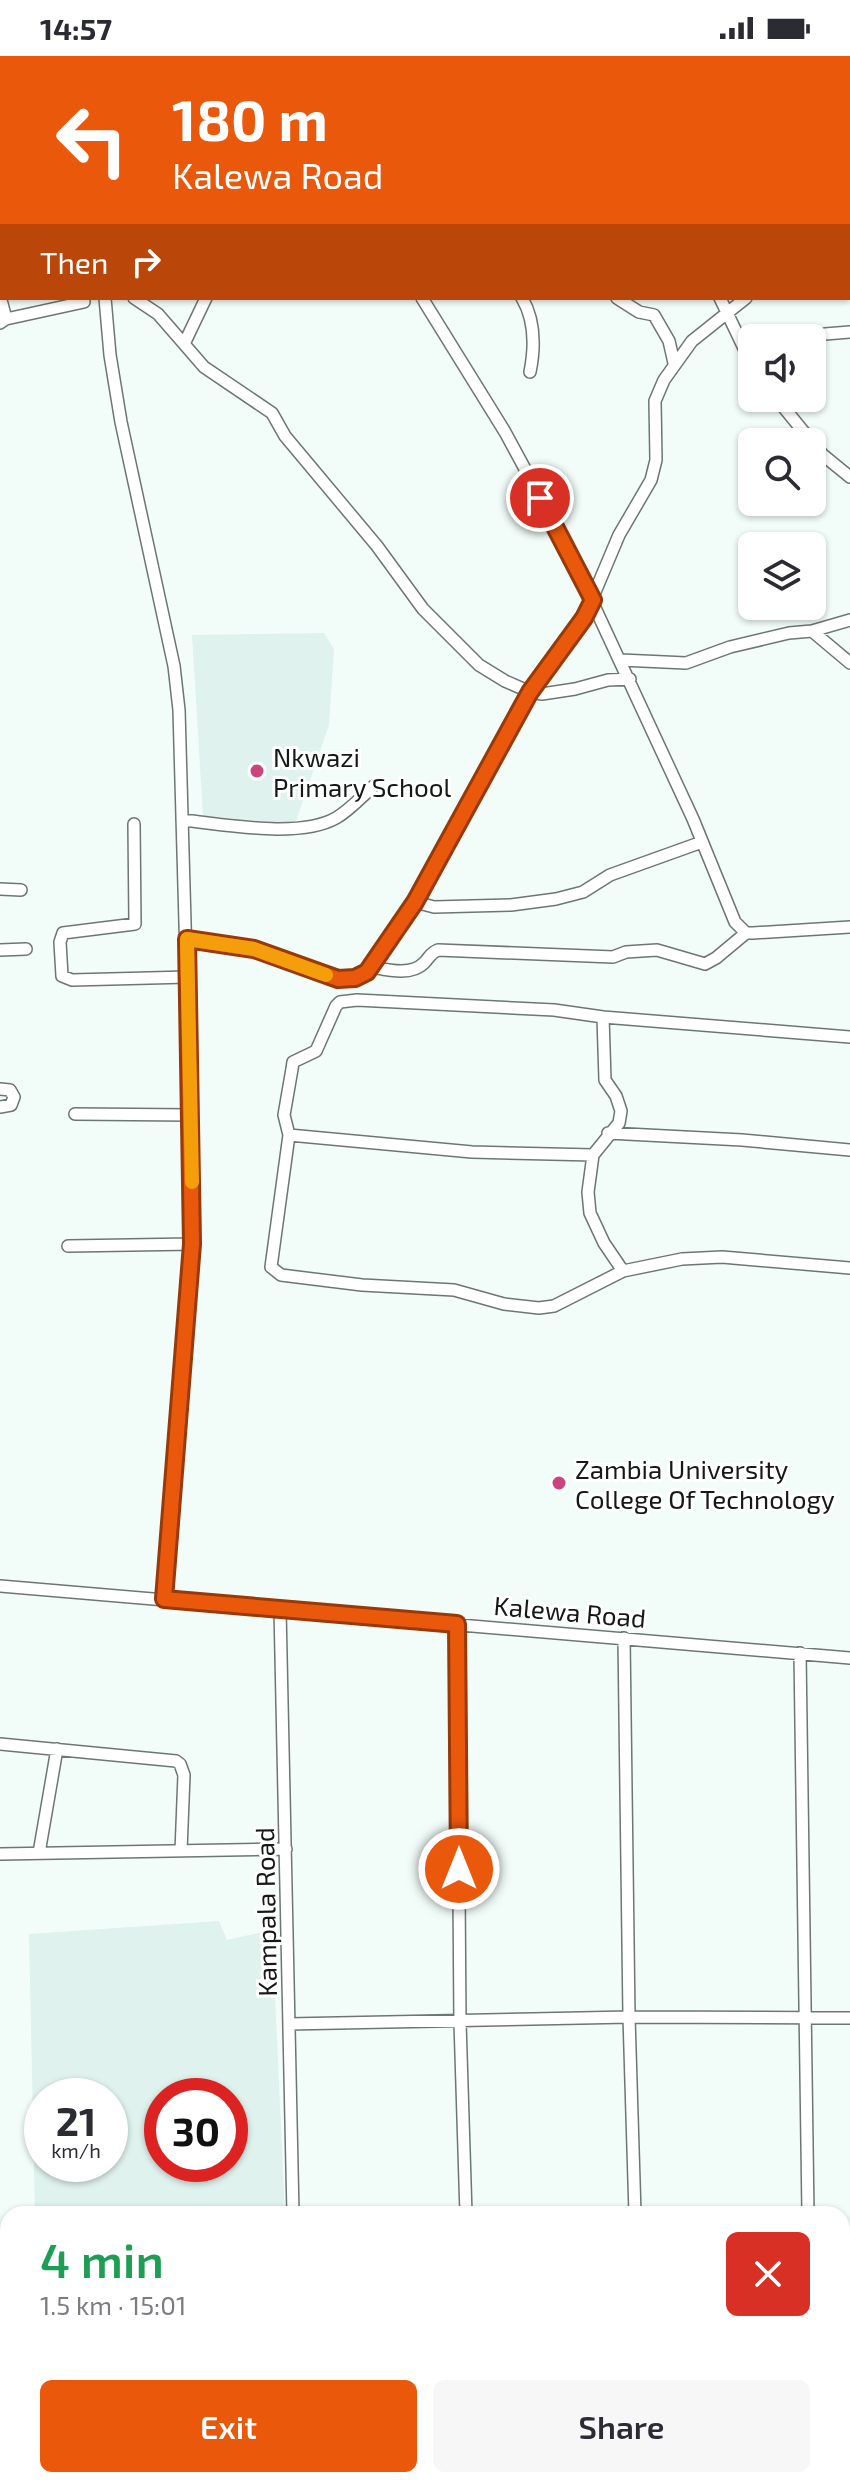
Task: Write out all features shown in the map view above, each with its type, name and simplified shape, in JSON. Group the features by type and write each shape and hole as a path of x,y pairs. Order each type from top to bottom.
{"street":[{"path":"0,300 3,321 84,302"},
{"path":"105,300 115,391 177,688 187,939 192,1244 164,1599"},
{"path":"137,300 158,314 204,367 272,413 285,436 377,546 423,609 479,665 530,692 556,693 608,680 630,679"},
{"path":"185,342 205,300"},
{"path":"423,300 505,432 564,541 630,679 735,922 746,933"},
{"path":"523,300 530,312 533,355 530,372"},
{"path":"620,300 639,312 654,315 669,341 674,363"},
{"path":"721,300 738,336"},
{"path":"187,939 254,949 338,979 355,978 372,967 415,902 530,692 584,618 619,535 651,480 656,460 655,401 674,363 692,341 744,300"},
{"path":"826,334 850,332"},
{"path":"787,412 801,428"},
{"path":"826,457 850,477"},
{"path":"621,660 686,663 730,647 850,620"},
{"path":"812,631 850,663"},
{"path":"182,820 279,828 314,826 337,818 374,786"},
{"path":"134,824 135,924 63,933 60,942 62,976 72,980 188,977"},
{"path":"415,902 434,907 511,905 556,899 583,892 610,875 702,842"},
{"path":"0,889 21,890"},
{"path":"372,967 400,971 412,969 421,966 431,953 438,950 613,957 626,952 657,950 705,964 746,933 850,927"},
{"path":"0,950 26,949"},
{"path":"850,1037 603,1017 554,1010 357,1000 340,1002 330,1015 316,1051 293,1062 284,1115 289,1135 271,1267 281,1275 362,1285 454,1290 504,1304 539,1308 554,1306 623,1271 682,1259 722,1257 850,1268"},
{"path":"603,1017 605,1080 616,1096 621,1111 619,1123 593,1155 588,1192 590,1213 604,1243 623,1271"},
{"path":"0,1089 10,1090 14,1097 11,1105 0,1107"},
{"path":"75,1114 191,1115"},
{"path":"608,1133 742,1140 850,1150"},
{"path":"289,1135 472,1152 593,1155"},
{"path":"68,1246 192,1244"},
{"name":"Kalewa Road","path":"0,1586 850,1658"},
{"name":"Kampala Road","path":"280,1609 293,2206"},
{"path":"457,1624 460,2022 466,2206"},
{"path":"624,1638 635,2206"},
{"path":"800,1653 808,2206"},
{"path":"0,1744 170,1759 180,1764 184,1775 181,1851"},
{"path":"39,1853 57,1749"},
{"path":"0,1854 286,1849"},
{"path":"289,2024 629,2017 850,2018"}],"shaded area":[{"name":"Nkwazi Primary School","path":"324,633 334,649 329,725 295,824 203,816 192,635"},
{"path":"219,1921 227,1940 272,1930 285,2206 35,2206 34,2182 128,2182 128,2078 32,2078 29,1934"}],"slow traffic":[{"path":"192,1182 187,939 254,949 326,975"}],"place":[{"name":"Nkwazi Primary School","path":"257,771"},
{"name":"Zambia University College Of Technology","path":"559,1483"}],"route":[{"path":"459,1869 457,1624 164,1599 192,1244 187,939 254,949 338,979 361,976 372,967 415,902 530,692 584,618 593,600 540,498"}]}
